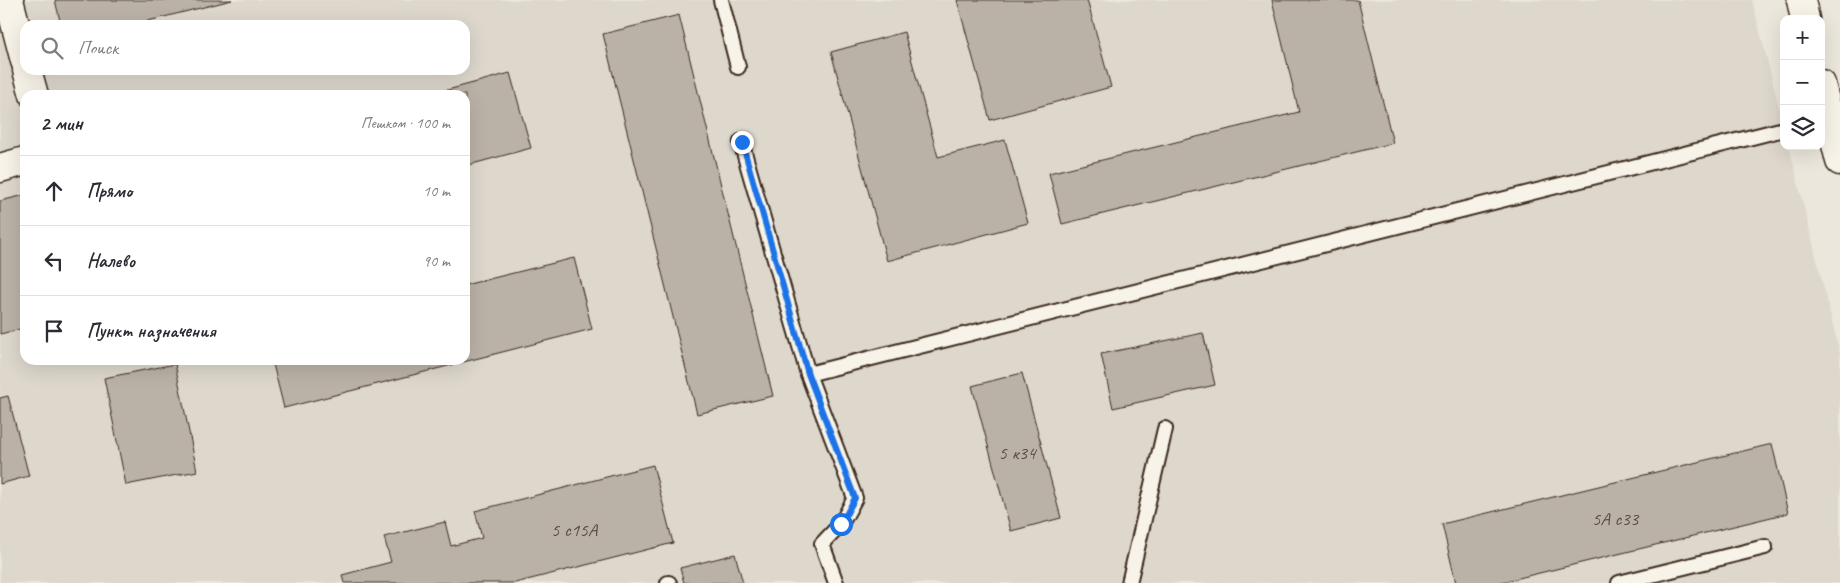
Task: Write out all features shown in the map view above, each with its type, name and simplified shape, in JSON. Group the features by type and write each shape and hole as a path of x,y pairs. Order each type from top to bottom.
{"street":[{"path":"8,0 20,43"},
{"path":"1801,0 1804,15"},
{"path":"28,75 33,90"},
{"path":"1825,119 1840,161"},
{"path":"0,168 20,163"}],"lane":[{"path":"721,0 738,67"},
{"path":"808,374 1780,130"},
{"path":"742,142 808,374 855,498 841,524 822,544 836,583"},
{"path":"1129,583 1165,429"},
{"path":"1620,583 1765,547"}],"shaded area":[{"path":"0,0 1752,0 1780,111 1780,150 1790,150 1840,354 1840,583 0,583"}],"building":[{"path":"55,0 232,0 152,20 60,20"},
{"path":"957,0 1087,0 1111,87 990,120"},
{"path":"1272,0 1358,0 1393,143 1062,224 1049,173 1299,112"},
{"path":"679,15 773,396 697,414 603,34"},
{"path":"904,32 938,157 1005,140 1028,223 887,261 831,52"},
{"path":"510,73 531,148 470,165 470,90 447,90"},
{"path":"20,196 20,329 0,334 0,201"},
{"path":"574,258 592,329 470,360 470,284"},
{"path":"1203,333 1215,385 1113,408 1101,354"},
{"path":"175,365 197,471 126,485 104,378"},
{"path":"273,365 452,365 284,408"},
{"path":"1022,373 1061,518 1011,531 972,386"},
{"path":"8,396 29,476 0,484 0,398"},
{"path":"1772,444 1788,513 1498,583 1456,583 1442,524"},
{"path":"653,465 673,543 515,583 344,583 342,575 391,562 384,537 445,522 451,546 482,538 475,511"},
{"path":"735,554 743,583 684,583 680,568"}],"route":[{"path":"742,142 808,374 855,498 841,524"}]}
